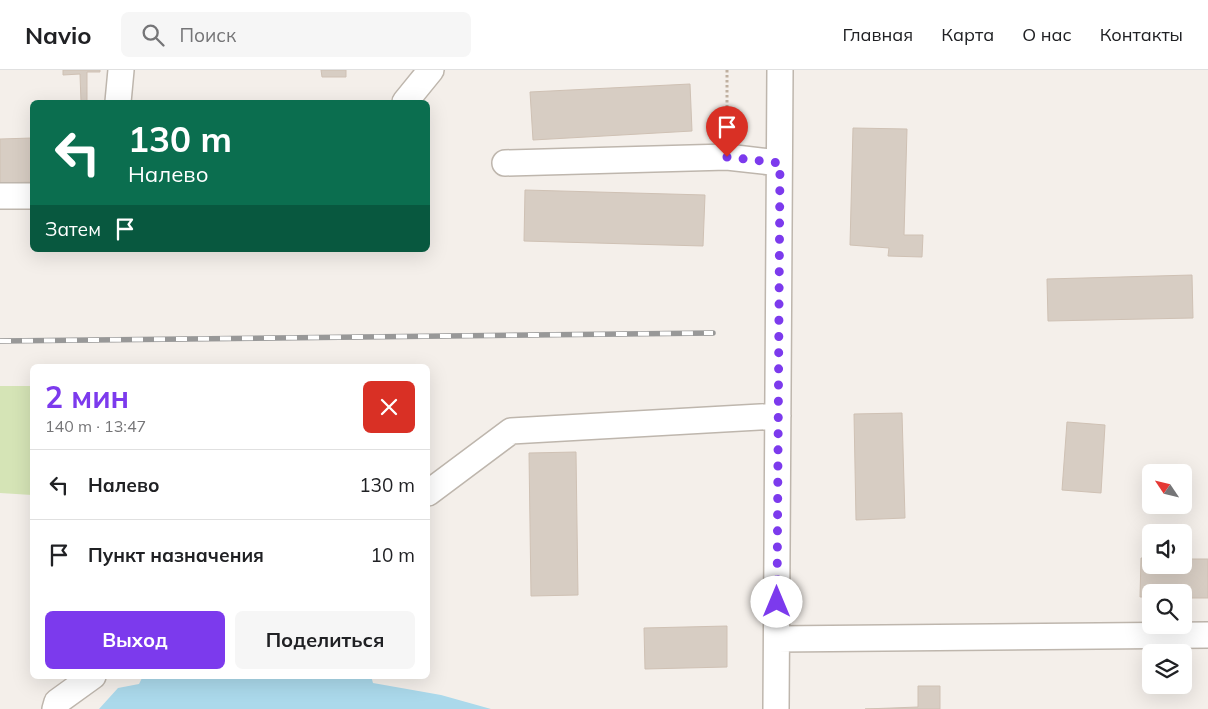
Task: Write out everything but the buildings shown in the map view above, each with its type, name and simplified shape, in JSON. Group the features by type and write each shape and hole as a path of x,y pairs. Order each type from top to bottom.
{"street":[{"path":"118,100 121,70"},
{"path":"407,100 431,70"},
{"path":"776,709 780,70"},
{"path":"505,163 727,157 780,163"},
{"path":"0,196 30,196"},
{"path":"430,492 511,431 778,416"},
{"path":"777,639 1208,635"},
{"path":"55,709 57,702 88,679"}],"path":[{"path":"727,70 727,157"}],"green space":[{"path":"0,386 30,386 30,495 0,493"}],"water":[{"path":"142,679 372,679 373,683 441,695 491,709 99,709 118,688 139,684"}],"railway":[{"path":"0,341 713,333"}],"route":[{"path":"727,157 780,163 777,602"}]}
